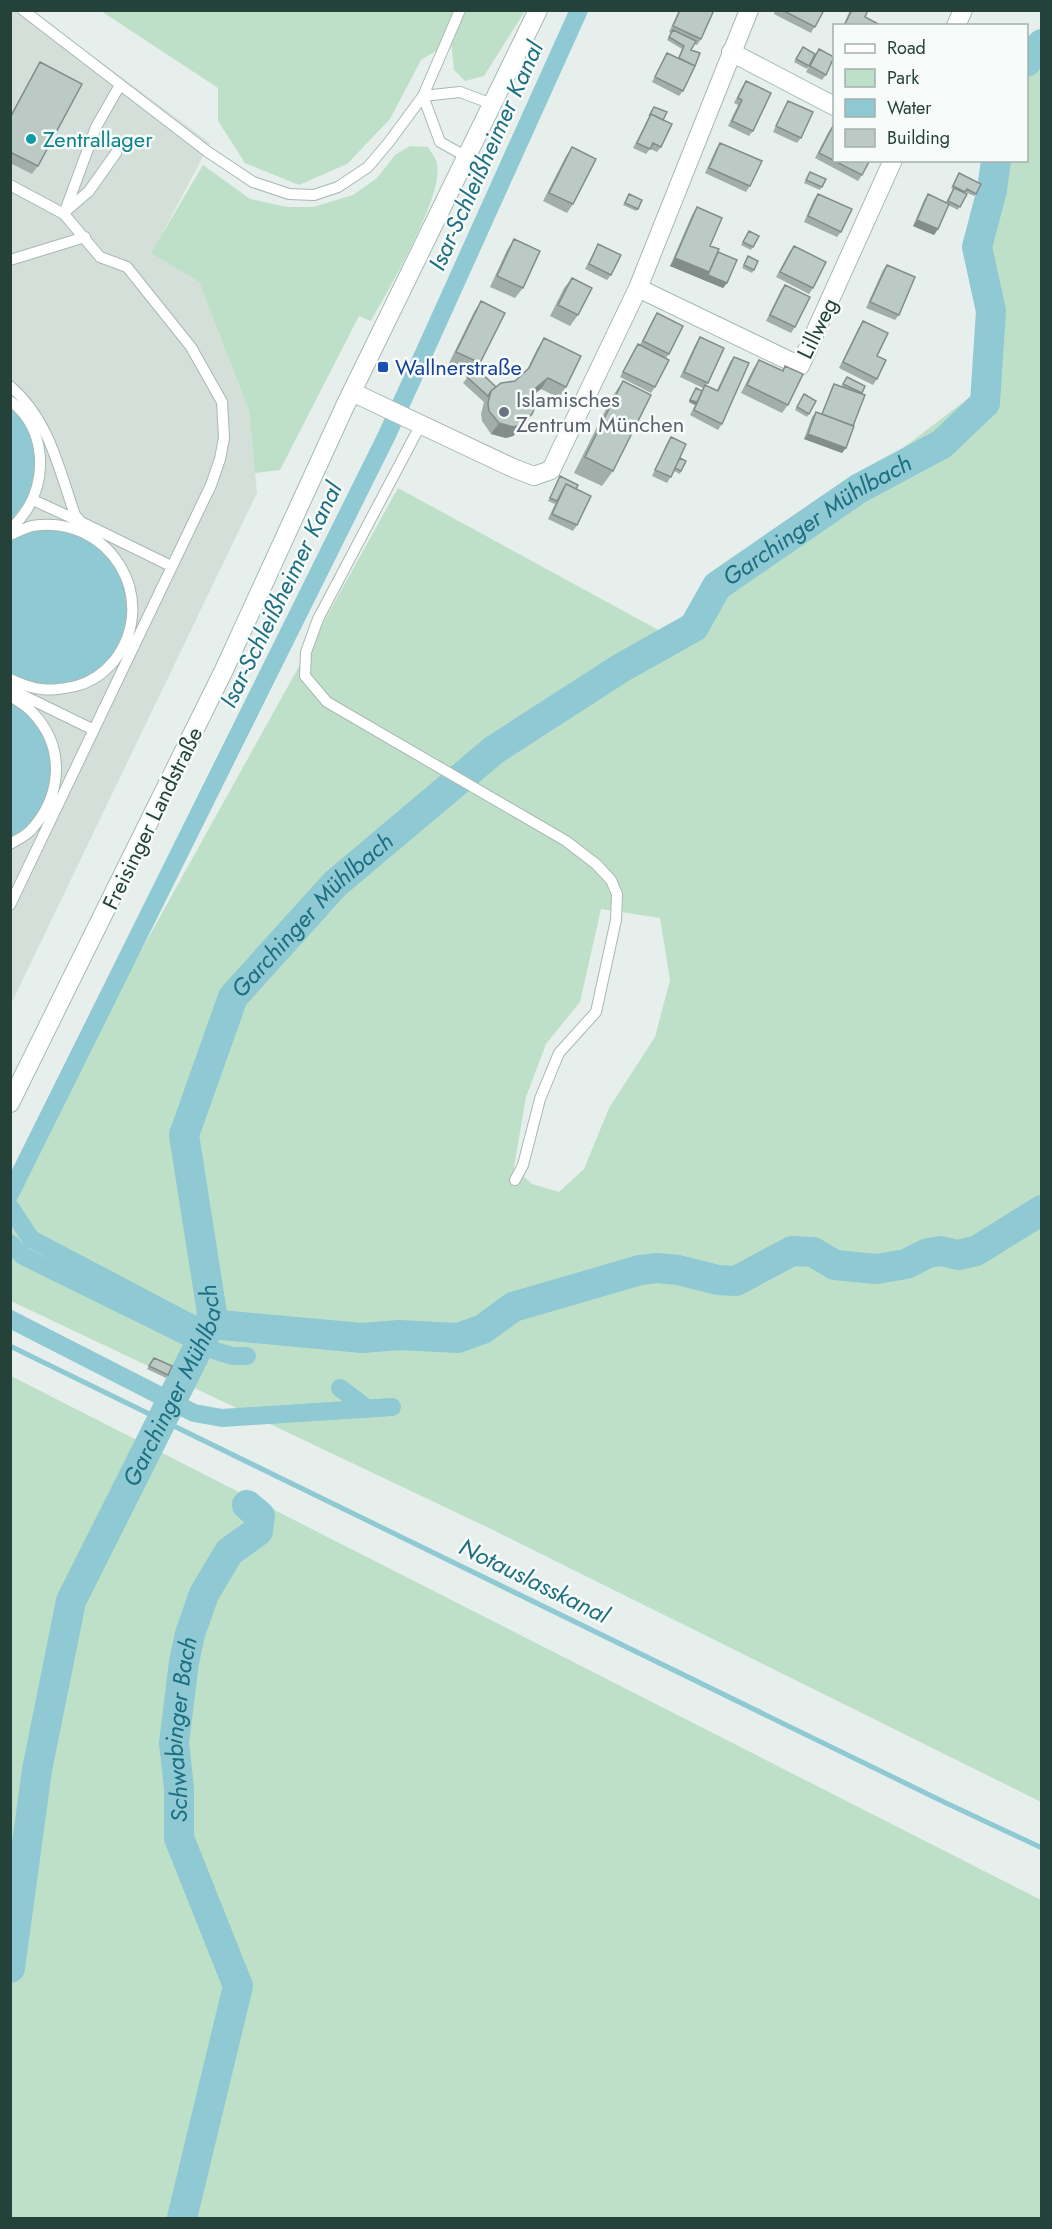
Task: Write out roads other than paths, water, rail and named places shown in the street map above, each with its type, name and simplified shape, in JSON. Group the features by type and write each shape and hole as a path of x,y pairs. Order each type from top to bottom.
{"street":[{"name":"Freisinger Landstraße","path":"10,1103 218,680 352,392 538,10"},
{"path":"352,392 513,468 534,476 551,470 638,288 749,10"},
{"path":"957,24 963,10"},
{"path":"731,52 833,105"},
{"name":"Lillweg","path":"638,288 801,366 892,162"}],"lane":[{"path":"23,10 208,153 253,182 289,194 314,195 338,187 368,166 423,96 460,10"},
{"path":"64,213 96,127 120,85"},
{"path":"423,96 460,92 492,104"},
{"path":"423,96 440,142 467,157"},
{"path":"64,213 89,191 116,153"},
{"path":"10,185 64,213 100,257 127,267 190,347 222,402 224,438 211,485 130,642 94,730 52,809 14,890 10,905"},
{"path":"10,260 85,237"},
{"path":"10,386 25,399 45,428 75,515 110,550 125,573 132,597 130,642 107,670 86,684 58,690 13,685"},
{"path":"10,400 18,406 33,428 40,453 40,479 33,500 15,526 10,528"},
{"path":"414,421 318,619 306,652 305,676 327,702 566,841 596,864 611,880 617,894 616,920 597,1012 559,1053 540,1099 523,1165 515,1180"},
{"path":"33,500 171,566"},
{"path":"10,535 30,526 86,527"},
{"path":"13,685 94,730"},
{"path":"10,844 28,833 52,809 56,760 48,734 33,712 10,696 13,685"}],"water":[{"path":"11,405 29,429 35,453 34,478 26,501 11,520"},
{"path":"61,529 94,542 110,555 120,572 123,583 128,625 116,653 94,673 67,684 52,686 34,684 11,675 10,540 34,531"},
{"path":"10,701 31,716 42,732 48,746 52,776 45,804 37,818 23,832 10,840"}],"waterway":[{"name":"Isar-Schleißheimer Kanal","path":"10,1194 387,435 579,10"},
{"name":"Garchinger Mühlbach","path":"1028,60 1042,44"},
{"name":"Garchinger Mühlbach","path":"10,1968 37,1770 71,1601 210,1324 212,1313 184,1135 233,997 335,884 494,750 621,668 694,627 717,586 858,489 942,444 985,403 991,311 977,247 992,190 996,162"},
{"name":"Isar-Schleißheimer Kanal","path":"10,1207 31,1239 206,1331"},
{"path":"210,1324 362,1338 399,1335 458,1338 483,1329 513,1307 640,1270 657,1268 678,1270 718,1280 736,1281 792,1251 813,1252 835,1265 876,1269 906,1264 928,1253 941,1251 958,1255 976,1251 1042,1210"},
{"path":"10,1243 23,1256 216,1351 232,1356 247,1356"},
{"path":"10,1319 194,1413 222,1418 392,1407"},
{"name":"Notauslasskanal","path":"10,1346 1042,1848"},
{"path":"195,1355 206,1356 216,1351"},
{"path":"340,1388 365,1407"},
{"path":"178,1389 182,1397 182,1407"},
{"name":"Schwabinger Bach","path":"182,2218 238,1986 179,1838 179,1788 174,1743 184,1662 190,1634 204,1594 229,1552 258,1531 260,1516 247,1505"}],"place":[{"name":"Zentrallager","path":"31,139"},
{"name":"Wallnerstraße","path":"383,367"},
{"name":"Islamisches Zentrum München","path":"504,412"}]}
